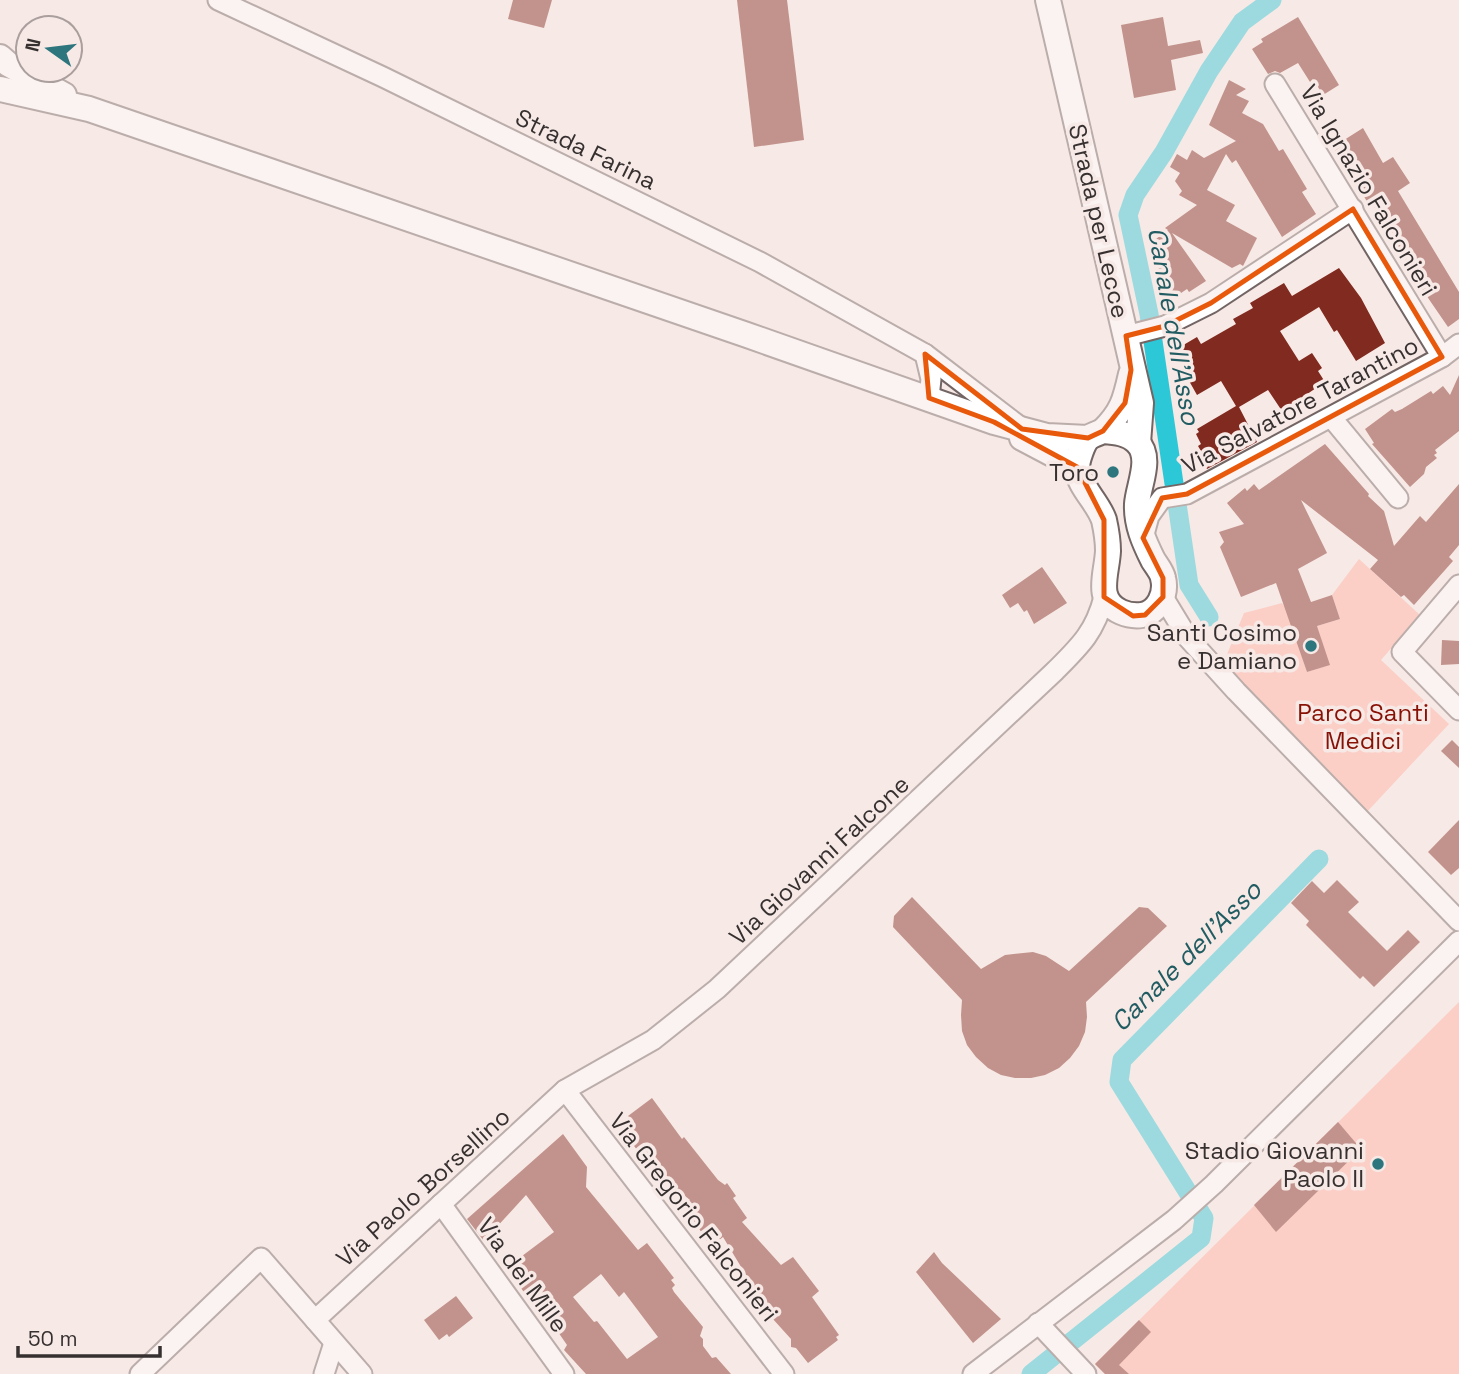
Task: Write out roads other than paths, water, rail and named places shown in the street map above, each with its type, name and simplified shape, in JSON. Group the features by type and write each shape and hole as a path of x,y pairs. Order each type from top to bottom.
{"main road":[{"name":"Strada per Lecce","path":"1048,0 1133,335 1131,370 1141,403 1138,443 1144,458 1137,503 1138,522 1163,578 1163,597"},
{"path":"0,57 89,109"},
{"path":"0,89 89,109 993,422 1047,436 1121,432 1138,443"},
{"path":"1131,370 1125,403 1115,419 1082,450 1077,467 1083,484 1104,520 1108,550 1102,586 1104,597 1113,607 1139,615 1157,607 1163,597"},
{"path":"993,422 1077,467"}],"street":[{"name":"Strada Farina","path":"218,0 383,77 760,262 925,354 1022,429"},
{"name":"Via Ignazio Falconieri","path":"1275,84 1442,357"},
{"path":"1133,335 1165,326 1212,303 1353,209"},
{"name":"Via Salvatore Tarantino","path":"1143,538 1149,516 1162,498 1187,495 1442,357 1459,344"},
{"path":"925,354 931,379 929,398"},
{"path":"1331,417 1398,498"},
{"path":"1459,585 1402,652 1459,710"},
{"name":"Via Giovanni Falcone","path":"565,1090 653,1040 717,989 1087,639 1098,619 1104,597"},
{"path":"1163,597 1188,638 1359,820 1459,921"},
{"path":"1139,615 1167,624 1188,638"},
{"name":"Via Giovanni Falcone","path":"1087,639 1139,615"},
{"path":"973,1374 1043,1329 1174,1220 1214,1184 1459,941"},
{"name":"Via Paolo Borsellino","path":"314,1320 565,1090"},
{"name":"Via Gregorio Falconieri","path":"565,1090 785,1374"},
{"name":"Via dei Mille","path":"441,1204 564,1374"},
{"path":"140,1374 261,1258 362,1374"},
{"path":"1043,1329 1086,1374"},
{"path":"324,1374 334,1343"}],"waterway":[{"name":"Canale dell'Asso","path":"1209,617 1189,585 1149,314 1128,215 1135,195 1164,152 1209,71 1242,22 1272,0"},
{"name":"Canale dell'Asso","path":"1031,1374 1201,1238 1204,1218 1119,1082 1122,1060 1319,859"}],"place":[{"name":"Toro","path":"1113,472"},
{"name":"Santi Cosimo e Damiano","path":"1311,646"},
{"name":"Stadio Giovanni Paolo II","path":"1378,1164"}],"park label":[{"name":"Parco Santi Medici","path":"1363,726"}]}
